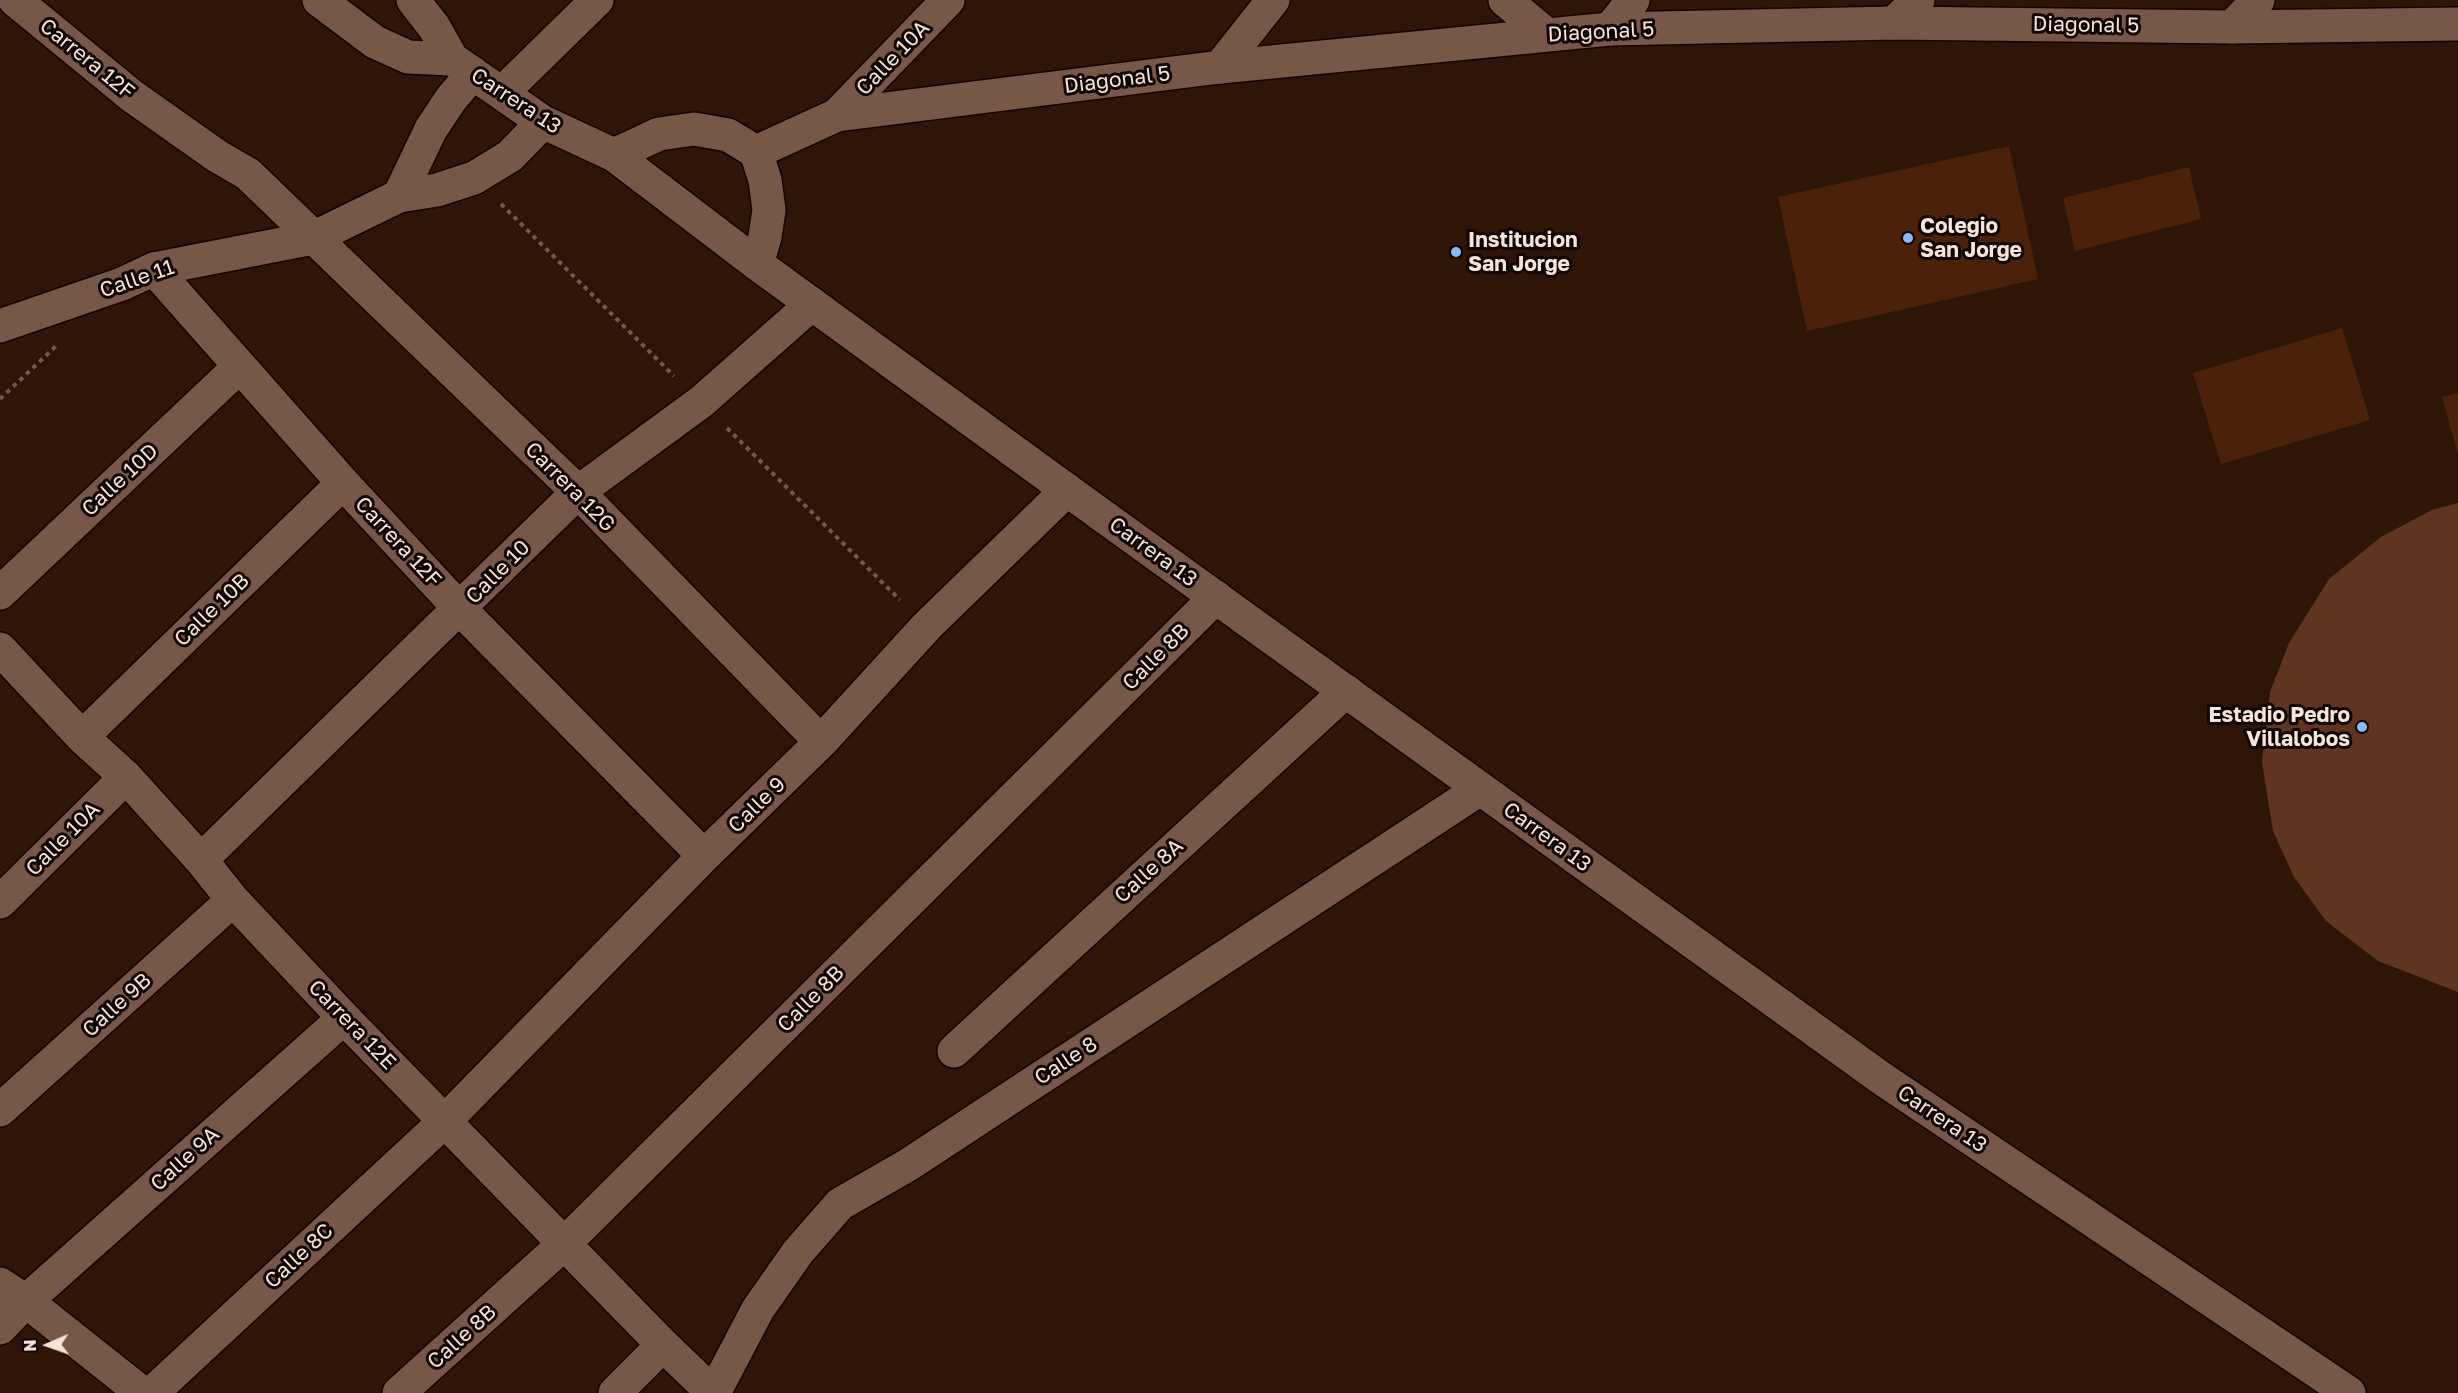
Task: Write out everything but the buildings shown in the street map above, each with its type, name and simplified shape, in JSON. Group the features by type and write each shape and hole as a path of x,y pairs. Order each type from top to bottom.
{"street":[{"path":"0,4 6,0"},
{"name":"Carrera 12F","path":"15,0 159,116 248,174 313,238"},
{"name":"Carrera 13","path":"319,0 375,42 408,57 463,66"},
{"name":"Carrera 13","path":"413,0 463,66 543,122 614,155 757,264 1067,490 1881,1078 2349,1393"},
{"path":"503,92 597,0"},
{"name":"Calle 10A","path":"837,115 948,0"},
{"path":"1220,67 1273,0"},
{"path":"1505,0 1546,34"},
{"path":"1610,29 1633,0"},
{"path":"1894,24 1918,0"},
{"path":"2232,27 2258,0"},
{"name":"Diagonal 5","path":"756,152 837,115 1220,67 1610,29 1894,24 2232,27 2458,24"},
{"path":"399,196 431,129 451,99 463,66"},
{"name":"Calle 11","path":"0,326 122,284 154,269 313,238 399,196 437,190 474,178 510,156 543,122"},
{"path":"614,155 659,134 694,129 728,135 756,152 765,180 769,210 765,237 757,264"},
{"name":"Carrera 12G","path":"313,238 578,492 821,742"},
{"name":"Carrera 12F","path":"154,269 343,483 460,609 704,856"},
{"name":"Calle 10","path":"201,860 578,492 700,402 812,304"},
{"name":"Calle 10D","path":"0,593 239,367"},
{"name":"Calle 10B","path":"82,737 343,483"},
{"name":"Calle 9","path":"446,1120 704,856 821,742 927,626 1067,490"},
{"name":"Calle 8B","path":"399,1393 565,1244 1216,597"},
{"name":"Carrera 12E","path":"0,649 82,737 126,777 201,860 233,900 344,1018 663,1345 713,1393"},
{"name":"Calle 8A","path":"954,1051 1346,692"},
{"name":"Calle 10A","path":"0,902 126,777"},
{"name":"Calle 8","path":"713,1393 758,1309 798,1252 840,1204 908,1165 1480,789"},
{"name":"Calle 9B","path":"0,1110 233,900"},
{"name":"Calle 9A","path":"13,1292 344,1018"},
{"name":"Calle 8C","path":"152,1393 446,1120"},
{"path":"0,1328 13,1292 142,1393"},
{"path":"615,1393 663,1345"}],"shaded area":[{"name":"Estadio Pedro Villalobos","path":"2458,503 2458,992 2378,961 2326,921 2294,877 2273,831 2262,762 2270,692 2289,643 2329,579 2381,537 2432,510"}],"place":[{"name":"Colegio San Jorge","path":"1908,238"},
{"name":"Institucion San Jorge","path":"1456,252"},
{"name":"Estadio Pedro Villalobos","path":"2362,727"}]}
